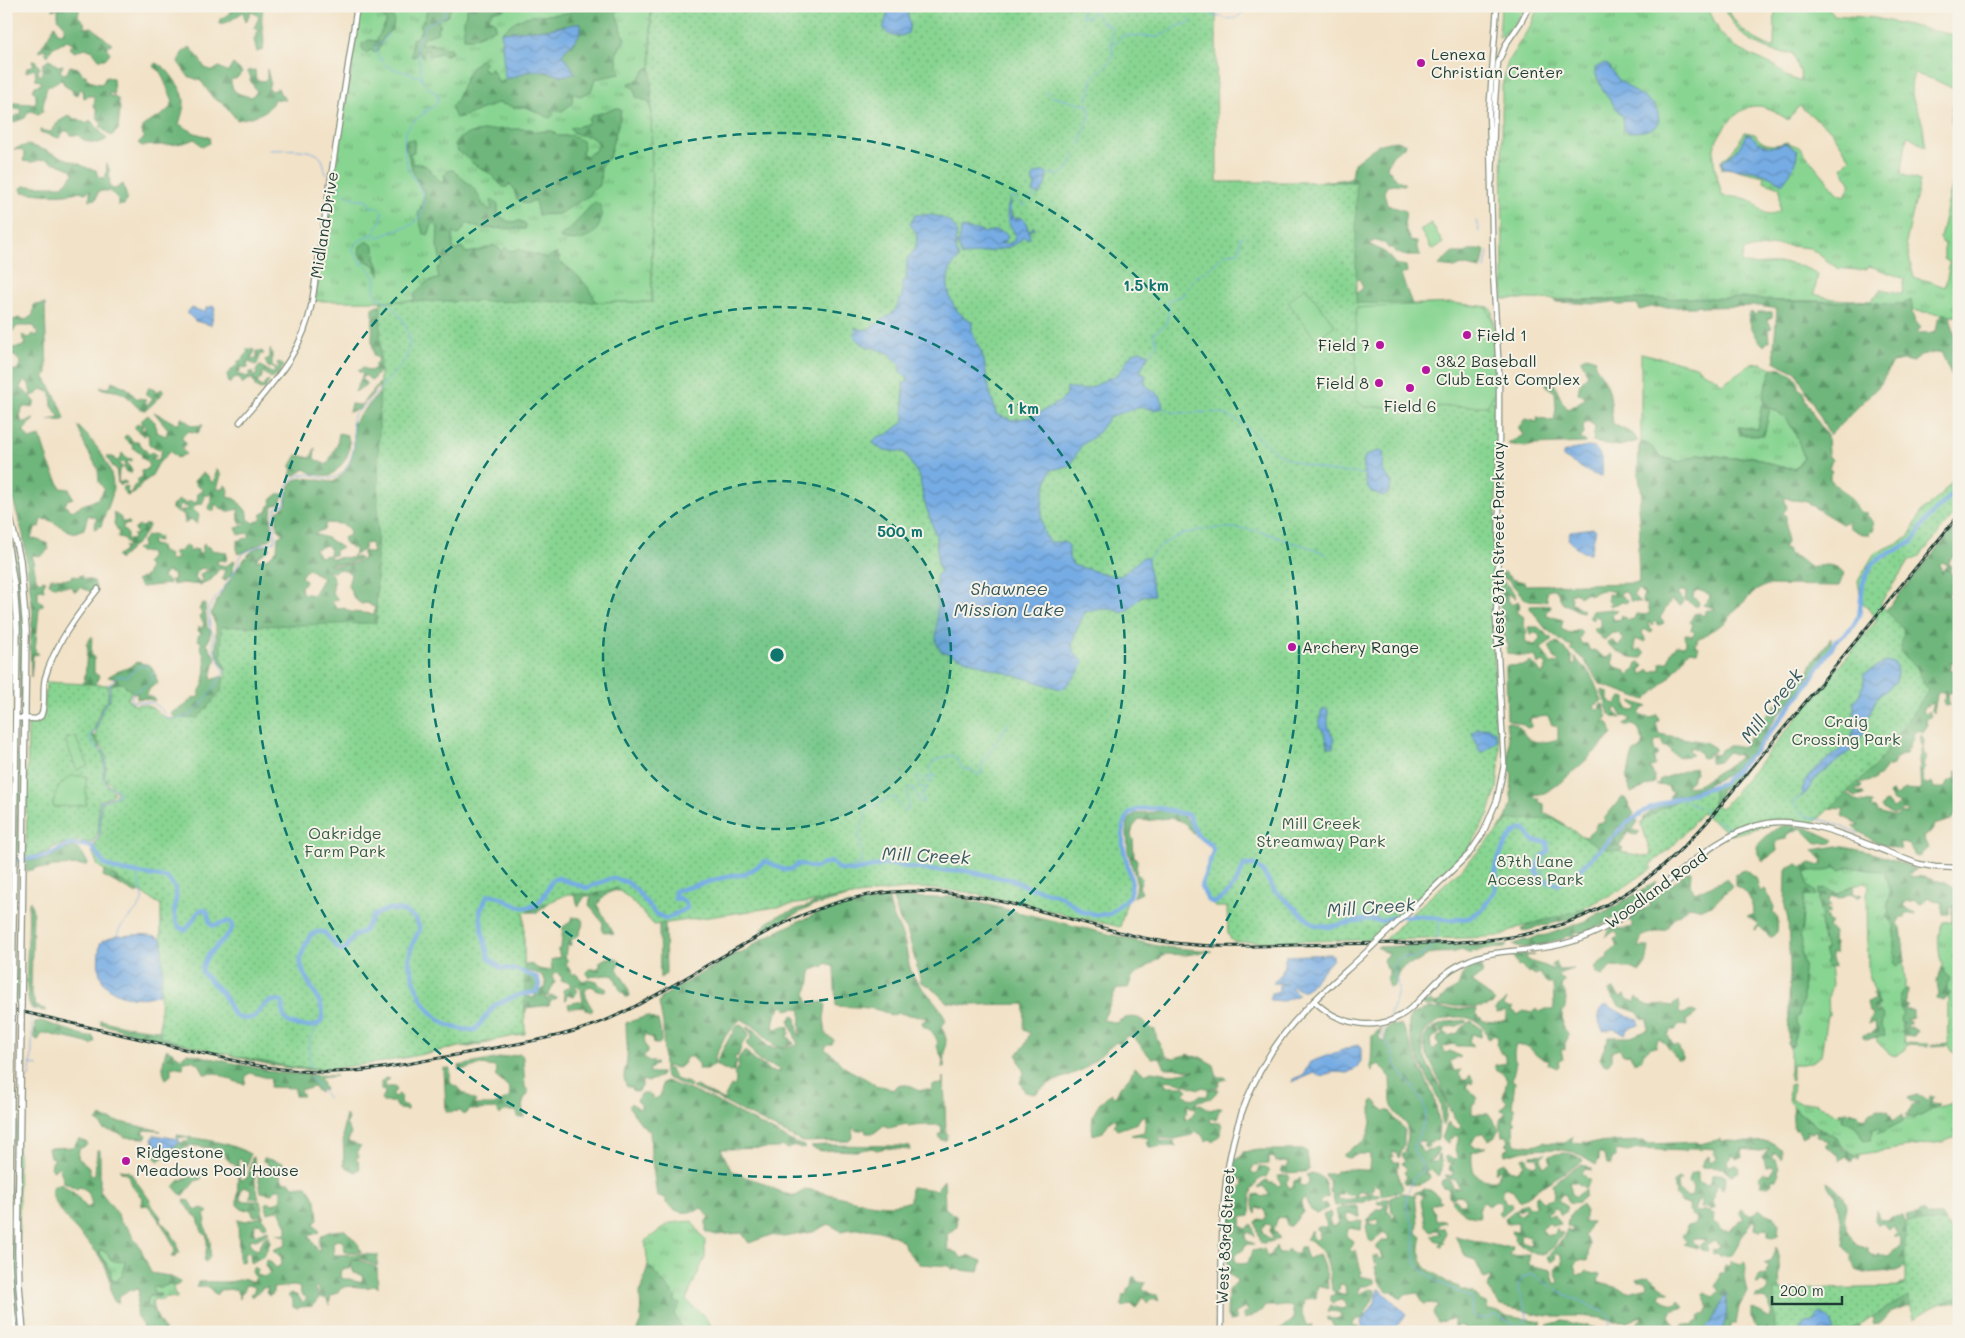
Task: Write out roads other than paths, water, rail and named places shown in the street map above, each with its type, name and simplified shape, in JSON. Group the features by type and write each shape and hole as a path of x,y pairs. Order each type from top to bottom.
{"highway":[{"path":"6,501 17,544 24,588 26,630 18,1252 23,1332"},
{"path":"6,536 17,613 9,1255 10,1298 14,1332"}],"main road":[{"name":"Midland Drive","path":"240,422 289,363 307,326 357,6"},
{"name":"West 87th Street Parkway","path":"1435,886 1469,854 1483,834 1497,800 1504,766 1495,610 1499,521 1499,372 1493,264 1490,113 1497,6"},
{"name":"West 87th Street Parkway","path":"1492,182 1494,178 1495,100 1498,63 1506,44 1529,6"},
{"path":"16,718 36,719 41,716 45,679 53,660 74,622 98,589"},
{"name":"Woodland Road","path":"1314,1001 1327,1012 1342,1020 1361,1025 1380,1024 1396,1018 1411,1008 1443,975 1469,960 1496,952 1553,946 1583,937 1608,926 1723,840 1760,824 1781,822 1812,825 1919,864 1959,868"},
{"name":"West 83rd Street","path":"1221,1332 1224,1190 1234,1136 1246,1100 1268,1058 1284,1035 1314,1001 1435,886"}],"water":[{"path":"888,6 892,6 895,13 901,11 902,6 906,6 910,24 908,33 895,36 883,29"},
{"path":"581,23 580,34 562,54 575,74 562,76 544,71 529,71 511,78 505,78 501,32 549,29"},
{"path":"1604,63 1608,65 1619,80 1654,105 1658,113 1659,123 1656,126 1640,132 1626,132 1624,130 1623,117 1603,91 1595,72 1595,68"},
{"path":"1747,134 1763,145 1776,146 1785,143 1797,151 1795,164 1782,184 1770,176 1753,171 1723,168 1722,162 1738,149"},
{"path":"1044,171 1047,173 1045,186 1039,195 1033,192 1035,186 1032,179 1035,174"},
{"name":"Shawnee Mission Lake","path":"1010,199 1011,219 1013,214 1015,220 1019,217 1026,221 1028,230 1032,229 1033,226 1035,228 1029,232 1030,238 1026,239 1023,236 1020,241 1005,248 962,257 958,245 955,245 959,259 949,274 948,283 952,302 957,310 964,317 972,321 974,337 983,356 996,414 1011,420 1032,417 1061,401 1066,395 1067,387 1077,390 1087,389 1115,376 1120,372 1128,358 1140,350 1149,354 1141,369 1141,373 1146,375 1146,385 1160,396 1163,408 1154,410 1142,407 1114,415 1108,419 1096,435 1081,446 1070,466 1051,470 1048,477 1043,497 1042,518 1045,536 1050,542 1063,542 1069,546 1069,558 1073,565 1109,575 1121,576 1143,557 1148,559 1154,595 1142,596 1128,610 1121,613 1108,609 1085,612 1076,631 1072,646 1075,653 1084,662 1078,673 1061,689 941,651 936,643 936,576 940,572 940,568 938,566 936,536 923,498 920,478 904,452 882,450 873,443 877,437 888,434 904,422 903,384 907,382 908,377 900,373 900,366 892,355 866,346 854,335 856,329 854,327 862,330 869,329 894,312 902,296 902,282 906,280 907,259 915,249 917,240 916,233 910,224 915,215 933,215 950,222 957,232 955,244 958,243 960,238 961,228 985,233 994,231 1004,232 1008,235 1006,241 1000,243 1007,244 1014,241 1015,237 1007,218"},
{"path":"213,306 215,308 211,325 195,321 187,313 191,308 205,312 206,308"},
{"path":"1588,447 1594,448 1601,457 1602,476 1592,474 1563,457 1563,453"},
{"path":"1378,451 1384,453 1383,471 1392,482 1388,494 1383,496 1370,491 1364,474 1365,456"},
{"path":"1593,528 1596,530 1590,553 1580,551 1568,539 1570,531"},
{"path":"1886,662 1894,662 1897,672 1896,682 1878,697 1873,705 1862,736 1855,747 1816,778 1801,797 1803,786 1809,777 1849,741 1856,723 1854,701 1864,683 1864,674"},
{"path":"1324,708 1328,710 1328,725 1334,740 1333,748 1328,747 1325,734 1319,726 1321,712"},
{"path":"1488,727 1495,732 1497,741 1485,751 1480,752 1472,733 1477,729"},
{"path":"147,935 158,937 162,940 163,969 159,994 142,998 125,996 109,989 104,983 98,962 100,944 102,941 117,936"},
{"path":"1333,955 1333,959 1307,989 1301,991 1293,986 1292,988 1299,995 1283,1001 1270,1000 1272,993 1279,991 1279,985 1287,984 1273,983 1282,973 1286,956"},
{"path":"1607,1005 1639,1020 1639,1025 1627,1029 1625,1034 1614,1029 1603,1031 1599,1016 1603,1006"},
{"path":"1359,1044 1361,1047 1361,1061 1357,1068 1347,1073 1334,1072 1322,1077 1314,1073 1292,1082 1293,1079 1303,1075 1310,1062"},
{"path":"154,1135 179,1139 179,1143 165,1153 162,1153 152,1139"},
{"path":"1379,1288 1406,1314 1402,1321 1393,1328 1378,1332 1364,1332 1361,1322 1375,1303"},
{"path":"1727,1293 1726,1317 1722,1332 1703,1332 1712,1321"},
{"path":"1819,1313 1830,1320 1833,1325 1833,1332 1800,1332 1801,1326 1814,1322"}],"waterway":[{"path":"92,847 99,835 100,802 119,795 119,791 107,785 103,777 106,758 101,749 96,748 89,736 91,733 94,733 101,712 109,700 109,684 116,677 122,675 125,677 138,667 144,665 152,674 152,678 148,684 132,694 131,701 153,703 162,710 166,718 177,719 186,717 201,705 224,672 213,647 213,634 210,628 208,608 233,575 239,559 244,553 264,544 274,542 275,510 285,504 287,486 303,474 334,478 347,467 354,445 352,422 354,415 366,405 393,375 408,354 409,338 402,319 391,305 376,297 374,292 374,276 352,250 357,243 366,237 378,237 411,225 417,220 422,211 423,196 408,166 404,140 410,125 438,101 437,94 423,83 416,45 426,25 445,14 444,6"},
{"path":"1046,174 1061,175 1068,169 1078,150 1090,116 1090,108 1087,102 1093,77 1108,64 1113,55 1111,43 1112,28 1110,25 1102,23 1095,12 1092,12 1089,17 1081,16 1084,6"},
{"path":"1211,14 1226,19 1237,18 1248,6"},
{"path":"1113,46 1123,35 1159,37 1180,25 1188,24 1192,20"},
{"path":"380,44 388,34"},
{"path":"378,44 375,46 377,54 383,62"},
{"path":"384,64 405,72"},
{"path":"406,72 422,78"},
{"path":"1046,92 1053,97 1073,102"},
{"path":"1076,102 1082,105 1088,104"},
{"path":"424,113 425,107"},
{"path":"269,150 296,150 316,154 322,159 327,175"},
{"path":"334,178 342,192 355,199 366,199 371,207 377,207 382,211 382,220 376,226 376,233 366,236"},
{"path":"1029,200 1036,194"},
{"path":"1010,199 1012,197 1024,206 1027,203"},
{"path":"1476,221 1479,232"},
{"path":"1149,354 1158,343 1153,334 1166,324 1169,310 1168,301 1183,295 1196,276 1205,273 1225,254 1238,252 1240,249 1240,238 1243,236"},
{"path":"1485,269 1488,252"},
{"path":"1163,408 1168,411 1183,413 1216,413 1233,418 1243,424 1277,453 1297,462"},
{"path":"1299,463 1328,471 1365,474"},
{"name":"Mill Creek","path":"6,862 47,856 69,845 85,845 92,847 104,864 115,869 167,878 175,888 174,911 180,928 186,930 197,913 202,909 207,911 210,923 213,926 229,921 233,926 225,938 206,958 202,972 225,997 235,1016 240,1018 255,1017 266,1004 277,1001 282,1002 283,1014 286,1020 293,1024 304,1026 319,1024 323,1015 319,1001 301,965 302,954 310,936 316,932 324,932 338,948 344,951 354,936 363,932 374,915 388,909 404,911 416,919 420,929 412,944 409,962 417,988 427,1008 442,1022 463,1029 475,1030 495,1005 518,995 536,992 540,986 536,977 517,970 501,968 489,958 482,931 480,911 488,895 498,896 519,906 532,907 541,900 552,880 558,878 587,888 612,878 627,882 655,913 666,919 687,908 685,902 679,898 675,899 675,891 733,875 744,875 766,861 784,870 792,869 798,864 816,868 822,864 832,862 838,869 853,871 886,864 928,870 961,870 1013,880 1025,886 1061,896 1083,912 1099,915 1110,914 1129,897 1132,883 1123,846 1123,826 1129,814 1138,809 1159,808 1188,815 1197,834 1211,845 1213,849 1201,886 1208,900 1214,903 1224,897 1232,887 1244,865 1255,865 1263,872 1274,890 1315,925 1329,927 1367,919 1381,921 1398,916 1420,916 1453,920 1469,918 1483,909 1495,890 1496,864 1510,837 1519,830 1524,829 1534,841 1547,842 1548,851 1537,865 1538,874 1549,882 1559,884 1572,877 1626,824 1645,811 1723,783 1754,752 1807,685 1835,642 1851,629 1859,616 1863,583 1873,563 1912,542 1928,518 1943,504 1959,484"},
{"path":"1148,559 1160,546 1175,538 1198,531 1223,528 1262,532 1312,548 1327,555"},
{"path":"845,870 860,864 862,856 859,835 867,810 888,798 894,797 904,811 908,809 908,788 914,789 920,803 924,800 921,795 927,788 920,787 916,776 919,775 929,783 932,782 928,776 936,777 929,770 934,761 950,755 955,757 963,769 972,770 978,775 981,774 982,764 1008,724"},
{"path":"1798,809 1793,802 1801,797"},
{"path":"1679,798 1698,807"},
{"path":"1702,808 1708,813"},
{"path":"1799,811 1806,816 1833,823 1858,834"},
{"path":"1715,819 1731,828"},
{"name":"Mill Creek","path":"1545,855 1543,870 1547,881"},
{"path":"117,936 121,927 137,910 142,900 136,873"},
{"path":"1389,1018 1398,987 1393,965 1399,959 1407,956 1413,959 1426,953 1431,948 1437,938 1437,918"},
{"path":"28,1079 31,1068 32,1048 30,1016"},
{"path":"1386,1024 1382,1034 1383,1037 1390,1048 1397,1067 1419,1096 1425,1111 1424,1122 1413,1150 1422,1164 1422,1171 1412,1179 1406,1199 1414,1226 1415,1261 1418,1267 1438,1282 1471,1298 1472,1314 1478,1318 1489,1318 1495,1315 1518,1326 1524,1323 1527,1314 1518,1286 1522,1278 1532,1274 1561,1292 1606,1313 1611,1319 1608,1328 1610,1332"},
{"path":"310,1068 309,1044 315,1032 315,1026"},
{"path":"31,1064 38,1066"},
{"path":"310,1077 327,1098"}],"railway":[{"path":"6,1008 249,1064 302,1071 351,1071 406,1064 514,1045 586,1028 603,1022 653,997 784,923 854,898 892,892 925,891 990,899 1117,932 1172,943 1195,945 1445,943 1489,940 1541,931 1595,911 1620,897 1643,881 1687,844 1959,515"}],"place":[{"name":"Lenexa Christian Center","path":"1421,63"},
{"name":"Field 1","path":"1467,335"},
{"name":"Field 7","path":"1380,345"},
{"name":"3&2 Baseball Club East Complex","path":"1426,370"},
{"name":"Field 8","path":"1379,383"},
{"name":"Field 6","path":"1410,388"},
{"name":"Archery Range","path":"1292,647"},
{"name":"Ridgestone Meadows Pool House","path":"126,1161"}],"park label":[{"name":"Craig Crossing Park","path":"1846,730"},
{"name":"Mill Creek Streamway Park","path":"1321,832"},
{"name":"Oakridge Farm Park","path":"345,842"},
{"name":"87th Lane Access Park","path":"1535,870"}]}
